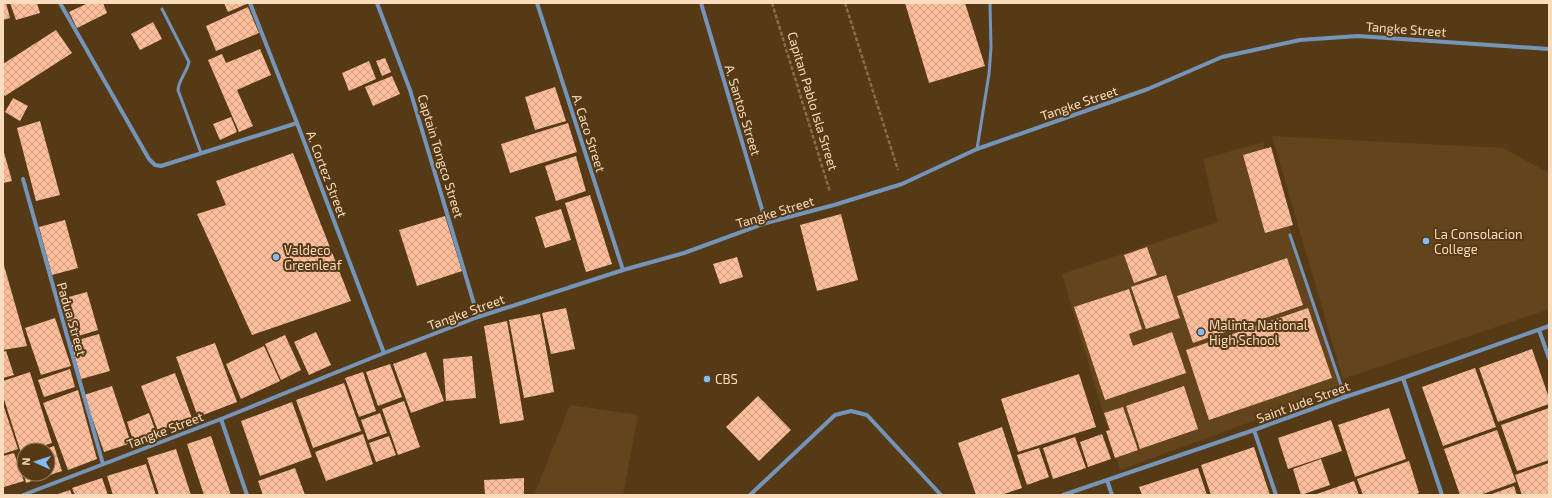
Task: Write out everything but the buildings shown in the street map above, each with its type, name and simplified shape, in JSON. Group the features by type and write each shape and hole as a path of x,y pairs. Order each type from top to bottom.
{"street":[{"path":"60,3 155,165 161,166 297,122"},
{"name":"A. Cortez Street","path":"250,3 297,122 384,353"},
{"name":"Captain Tongco Street","path":"377,3 410,90 478,317"},
{"name":"A. Caco Street","path":"537,3 623,270"},
{"name":"A. Santos Street","path":"701,3 766,224"},
{"name":"Tangke Street","path":"23,495 221,419 384,353 478,317 623,270 684,253 766,224 902,184 977,149 1148,89 1222,57 1300,40 1358,36 1549,50"},
{"name":"Padua Street","path":"23,178 103,464"},
{"name":"Saint Jude Street","path":"1063,495 1254,430 1549,326"},
{"path":"1539,330 1549,358"},
{"path":"1403,378 1442,495"},
{"path":"750,495 835,415 851,411 867,415 940,495"},
{"path":"221,419 247,495"},
{"path":"1254,430 1276,495"},
{"path":"1106,480 1112,495"}],"lane":[{"path":"977,149 989,74 991,48 990,3"},
{"path":"162,8 189,62 188,67 179,82 178,90 201,153"},
{"path":"1290,235 1345,397"}],"path":[{"name":"Capitan Pablo Isla Street","path":"772,3 834,205"},
{"path":"845,3 902,184"}],"shaded area":[{"name":"La Consolacion College","path":"1272,136 1503,148 1549,173 1549,309 1343,379"},
{"name":"Malinta National High School","path":"1263,142 1340,389 1120,470 1062,274 1218,222 1203,159"},
{"path":"570,405 638,415 623,495 534,495"}],"place":[{"name":"La Consolacion College","path":"1426,241"},
{"name":"Valdeco Greenleaf","path":"276,257"},
{"name":"Malinta National High School","path":"1201,332"},
{"name":"CBS","path":"707,379"}]}
